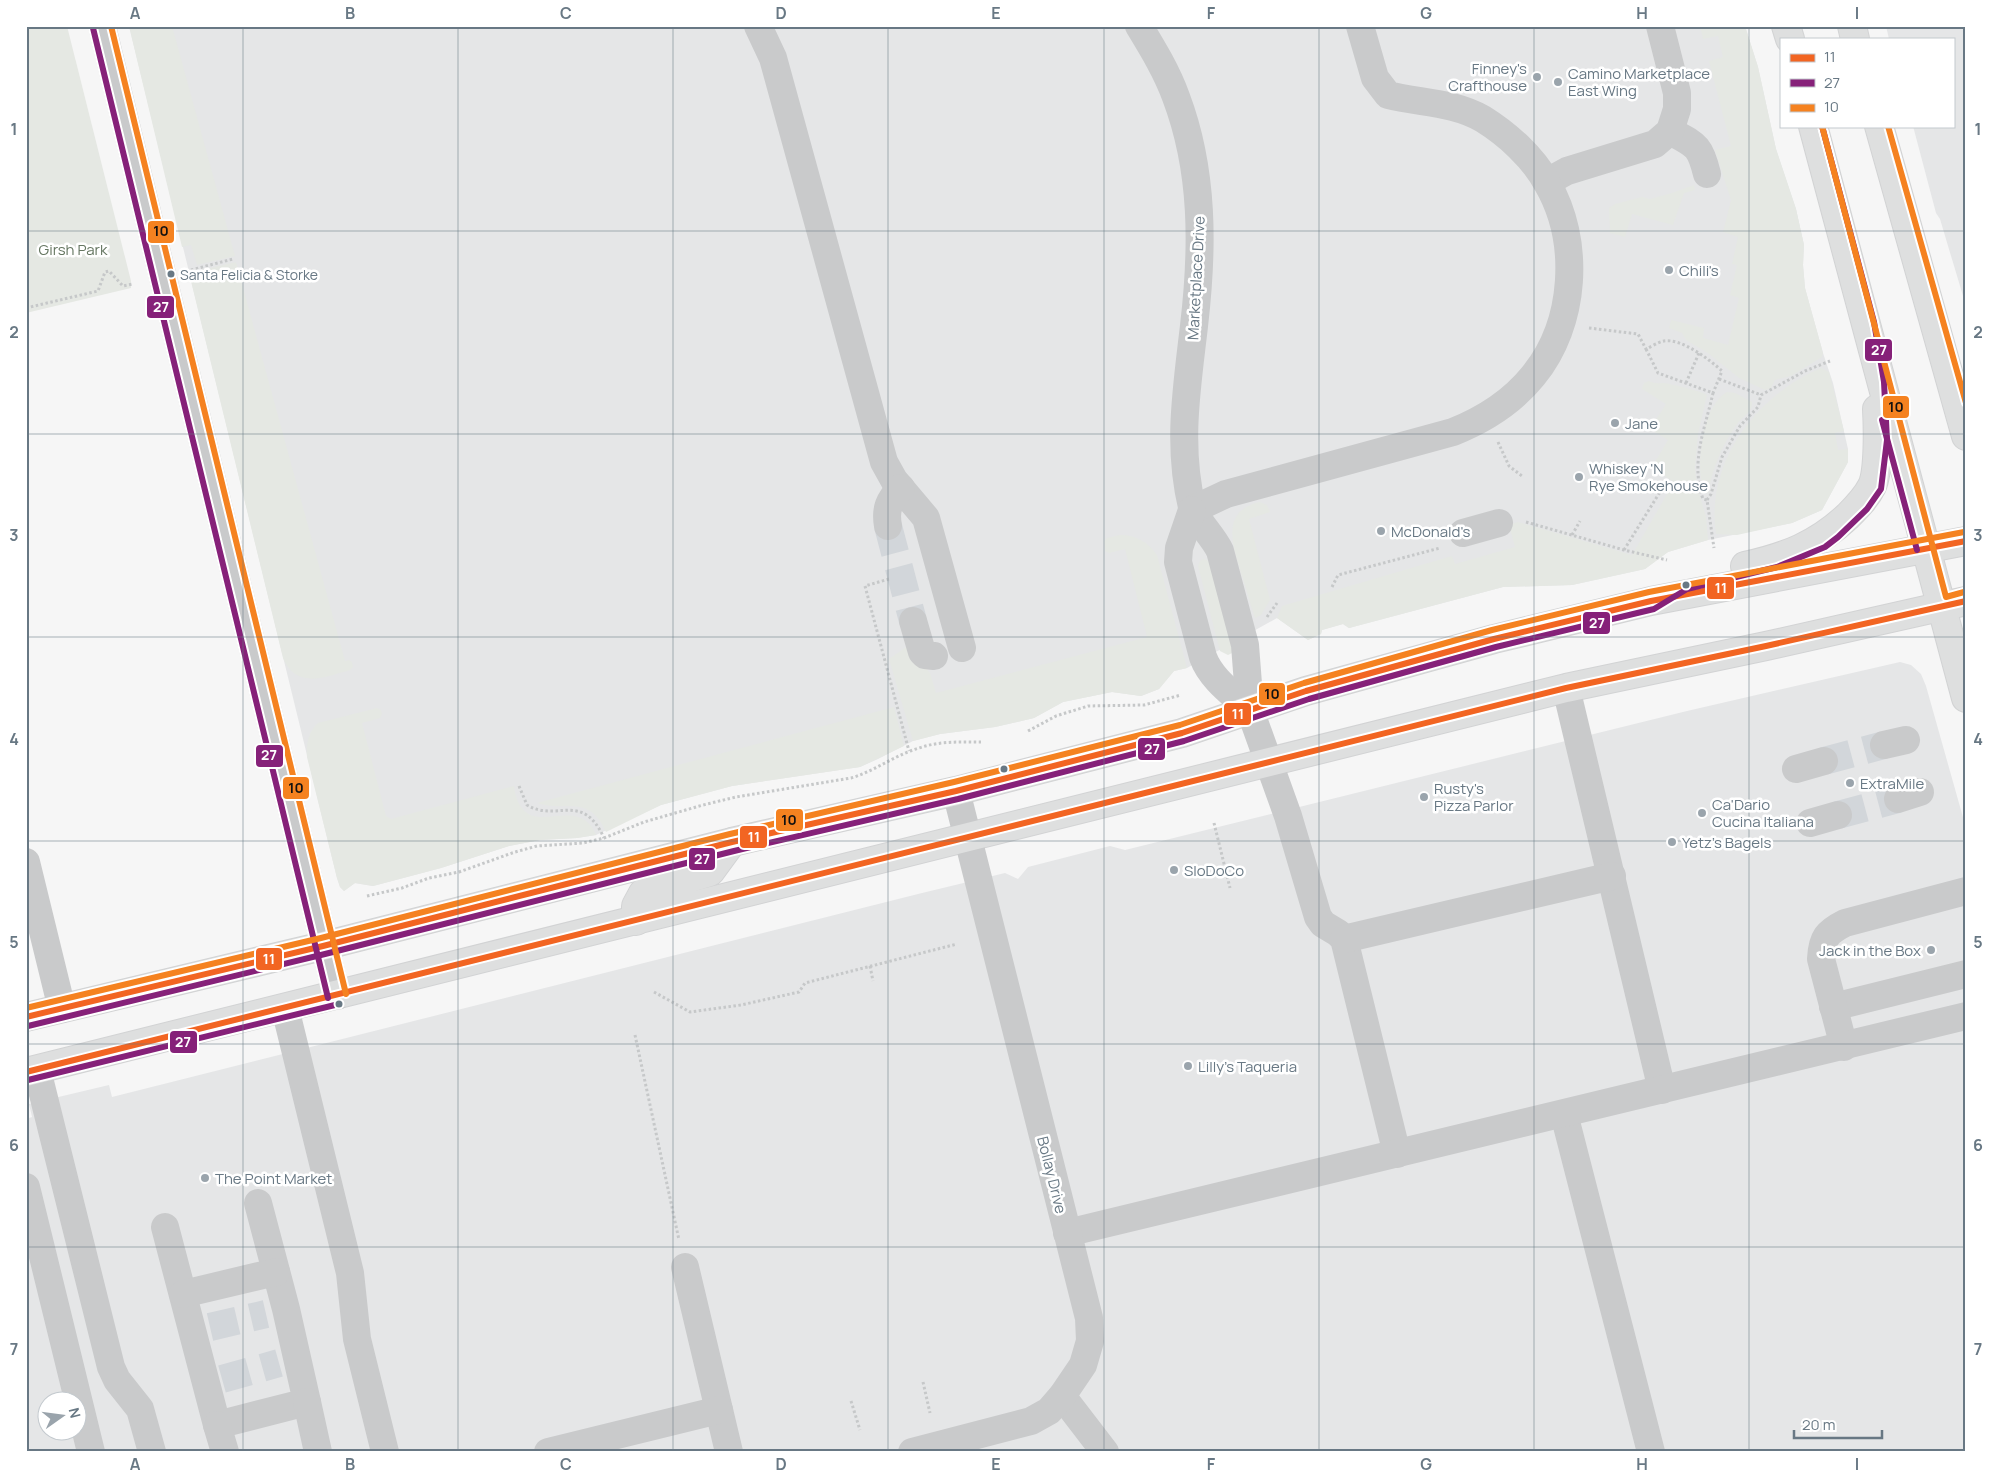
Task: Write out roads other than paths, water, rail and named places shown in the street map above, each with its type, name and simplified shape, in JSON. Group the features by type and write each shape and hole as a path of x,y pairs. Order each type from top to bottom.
{"main road":[{"path":"1786,26 1790,38"},
{"path":"1814,128 1925,548 1953,604 1966,698"},
{"path":"1880,128 1966,436"},
{"path":"1651,601 1684,581 1774,559 1820,539 1832,531 1861,503 1873,484 1878,440 1875,383 1865,323"},
{"path":"1954,393 1966,420"},
{"path":"26,1017 323,946 732,842 956,791 1182,733 1306,691 1494,639 1651,601 1966,541"},
{"path":"32,1071 1566,688 1953,604"},
{"path":"636,921 636,906 643,893 710,872 732,842"}],"street":[{"path":"102,26 336,996"},
{"path":"758,26 773,58 884,462 891,476 920,510 930,527 962,648"},
{"name":"Marketplace Drive","path":"1139,26 1160,60 1176,97 1192,154 1197,184 1201,237 1194,324 1183,415 1185,473 1192,510 1215,540 1220,551 1245,645 1250,710"},
{"path":"1192,510 1226,494 1453,432 1480,420 1517,393 1533,376 1547,356 1562,321 1570,272 1568,250 1563,226 1547,182 1520,148 1482,118 1447,105 1388,95 1375,78 1360,26"},
{"path":"1547,182 1567,171 1654,144 1670,131 1677,109 1677,93 1660,26"},
{"path":"1670,131 1699,149 1707,174"},
{"path":"888,526 886,516 888,505 901,488"},
{"name":"Marketplace Drive","path":"1192,510 1179,548 1178,562 1203,657 1206,667 1212,675 1250,710"},
{"path":"1456,540 1512,522"},
{"path":"913,621 922,652 925,655 934,656"},
{"path":"1566,688 1662,1090"},
{"path":"1250,710 1288,816 1318,917 1323,924 1344,939 1397,1154"},
{"path":"1796,769 1824,761"},
{"name":"Bollay Drive","path":"912,1452 1031,1421 1049,1411 1062,1396 1082,1365 1090,1341 1089,1318 956,791"},
{"path":"1810,823 1838,815"},
{"path":"26,862 62,1009"},
{"path":"1344,939 1612,876"},
{"path":"1844,1047 1821,960 1821,947 1826,936 1845,922 1966,891"},
{"path":"1833,1008 1966,974"},
{"path":"285,1008 350,1273 357,1339 385,1452"},
{"path":"1067,1233 1844,1047 1966,1016"},
{"path":"32,1071 111,1366 117,1380 140,1409 152,1452"},
{"path":"1564,1114 1651,1452"},
{"path":"26,1187 90,1452"},
{"path":"258,1203 276,1272 276,1311 288,1361 307,1402 318,1452"},
{"path":"166,1227 183,1294 201,1329 214,1381 217,1425 225,1452"},
{"path":"685,1268 729,1452"},
{"path":"183,1294 276,1272"},
{"path":"1062,1396 1105,1452"},
{"path":"217,1425 307,1402"},
{"path":"548,1452 719,1410"}],"tunnel":[{"path":"888,526 913,621"},
{"path":"1824,761 1884,745"},
{"path":"1838,815 1898,799"},
{"path":"210,1327 266,1314"},
{"path":"222,1379 279,1363"}],"place":[{"name":"Finney's Crafthouse","path":"1537,77"},
{"name":"Camino Marketplace East Wing","path":"1558,82"},
{"name":"Chili's","path":"1669,270"},
{"name":"Santa Felicia & Storke","path":"171,274"},
{"name":"Jane","path":"1615,423"},
{"name":"Whiskey 'N Rye Smokehouse","path":"1579,477"},
{"name":"McDonald's","path":"1381,531"},
{"name":"ExtraMile","path":"1850,783"},
{"name":"Rusty's Pizza Parlor","path":"1424,797"},
{"name":"Ca'Dario Cucina Italiana","path":"1702,813"},
{"name":"Yetz's Bagels","path":"1672,842"},
{"name":"SloDoCo","path":"1174,870"},
{"name":"Jack in the Box","path":"1931,950"},
{"name":"Lilly's Taqueria","path":"1188,1066"},
{"name":"The Point Market","path":"205,1178"}],"park label":[{"name":"Girsh Park","path":"73,249"}]}
